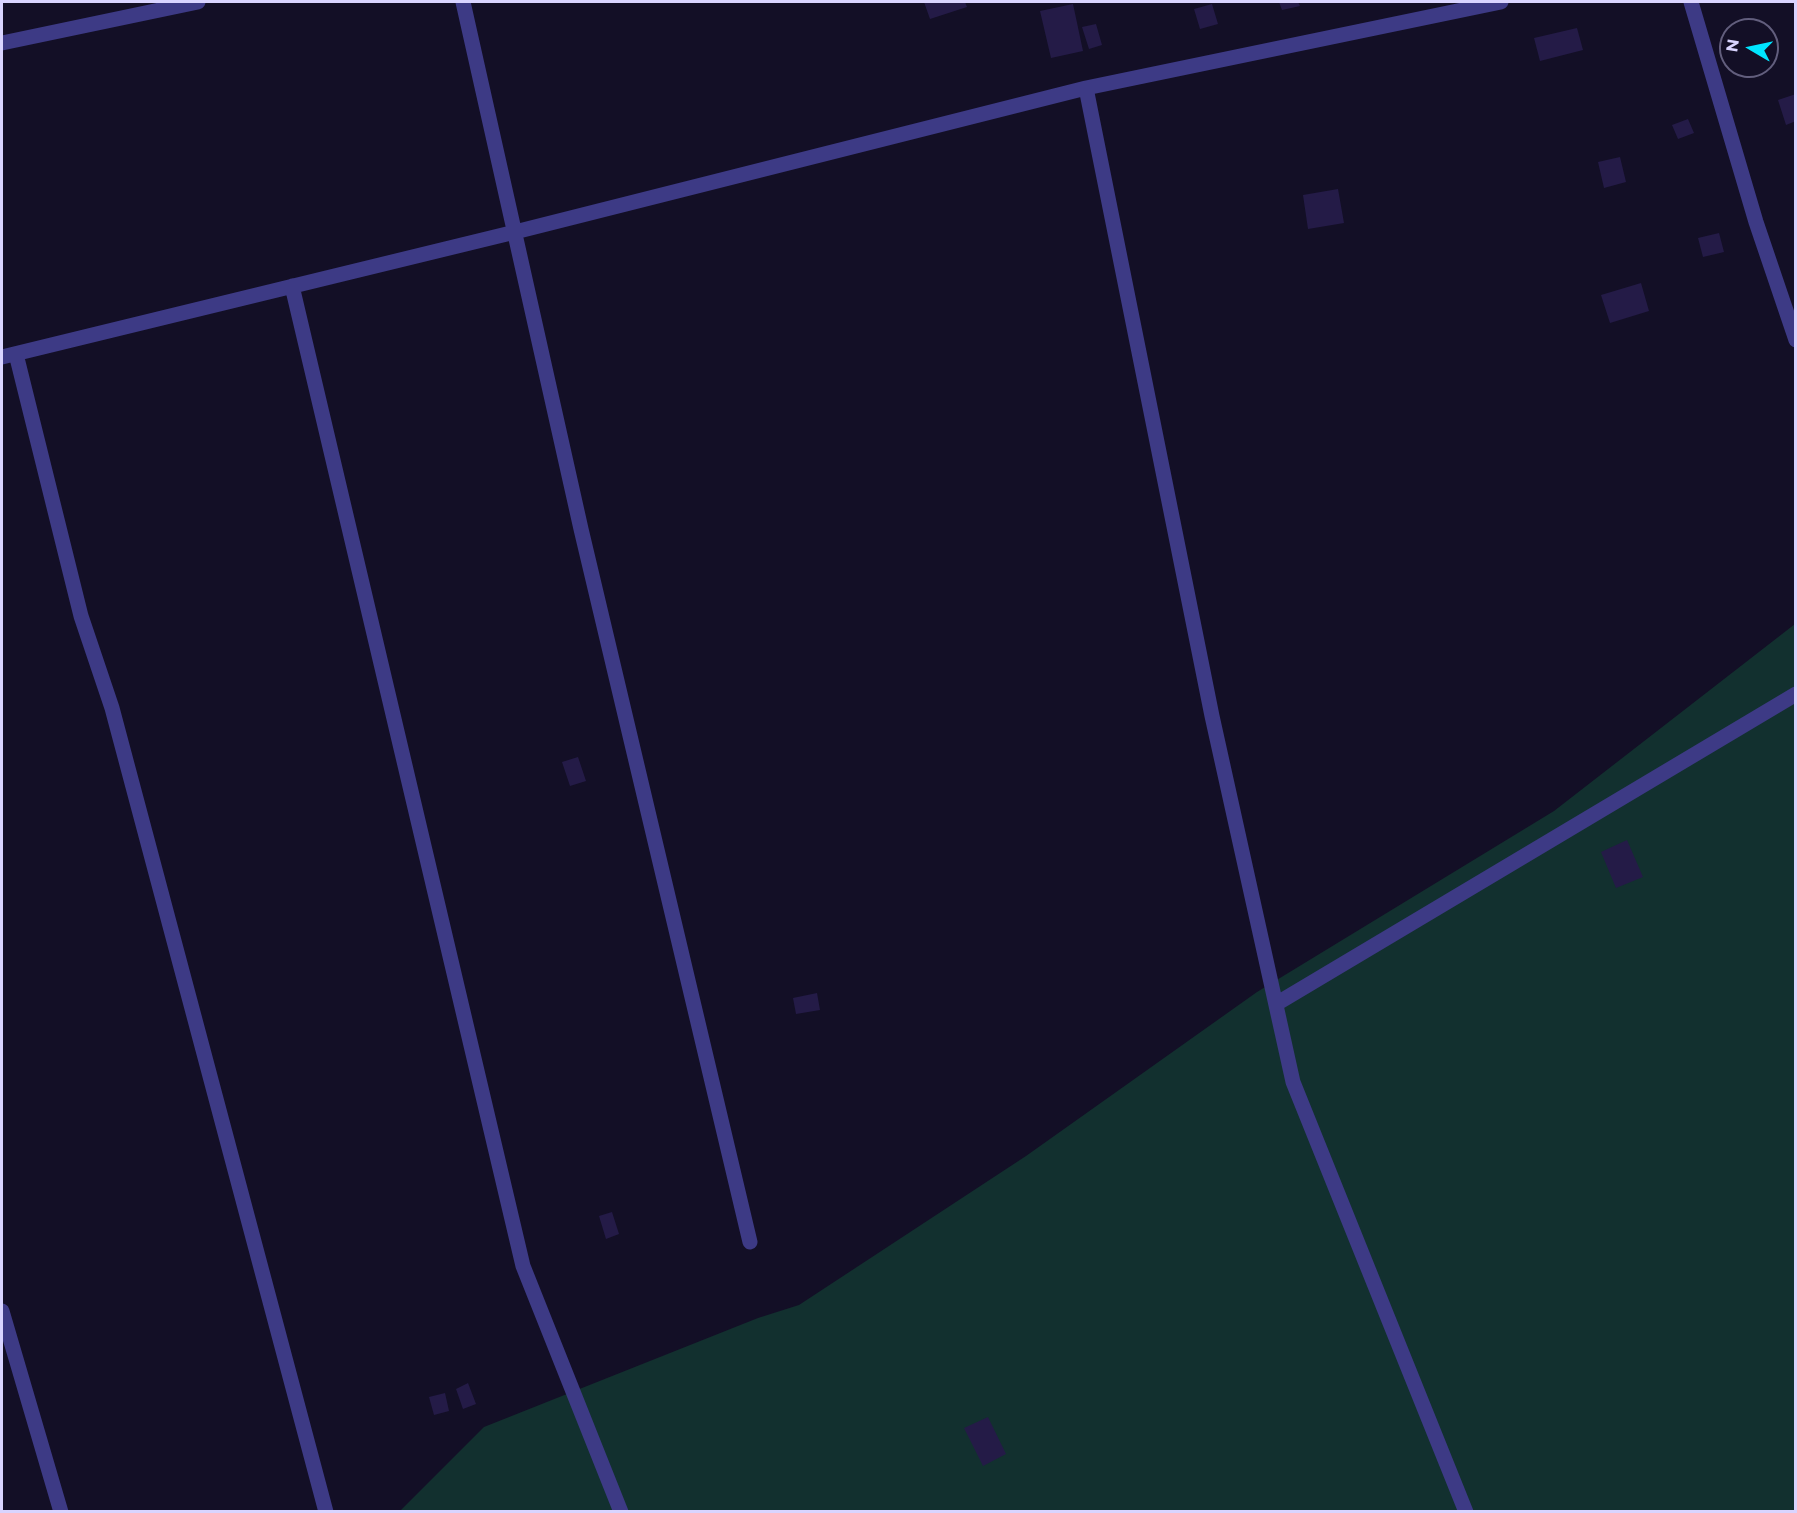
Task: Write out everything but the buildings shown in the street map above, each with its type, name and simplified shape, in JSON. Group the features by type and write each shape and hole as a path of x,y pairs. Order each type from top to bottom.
{"street":[{"path":"2,43 198,2"},
{"path":"463,2 581,529 750,1242"},
{"path":"326,1512 115,719 81,616 9,355 515,232 1086,88 1502,2"},
{"path":"1691,2 1756,222 1796,340"},
{"path":"1086,88 1212,717 1293,1082 1466,1512"},
{"path":"292,286 523,1266 621,1512"},
{"path":"1276,1004 1796,694"},
{"path":"2,1311 61,1512"}],"green space":[{"path":"1795,624 1795,1511 399,1512 484,1427 758,1318 799,1305 1026,1156 1257,992 1554,811"}]}
